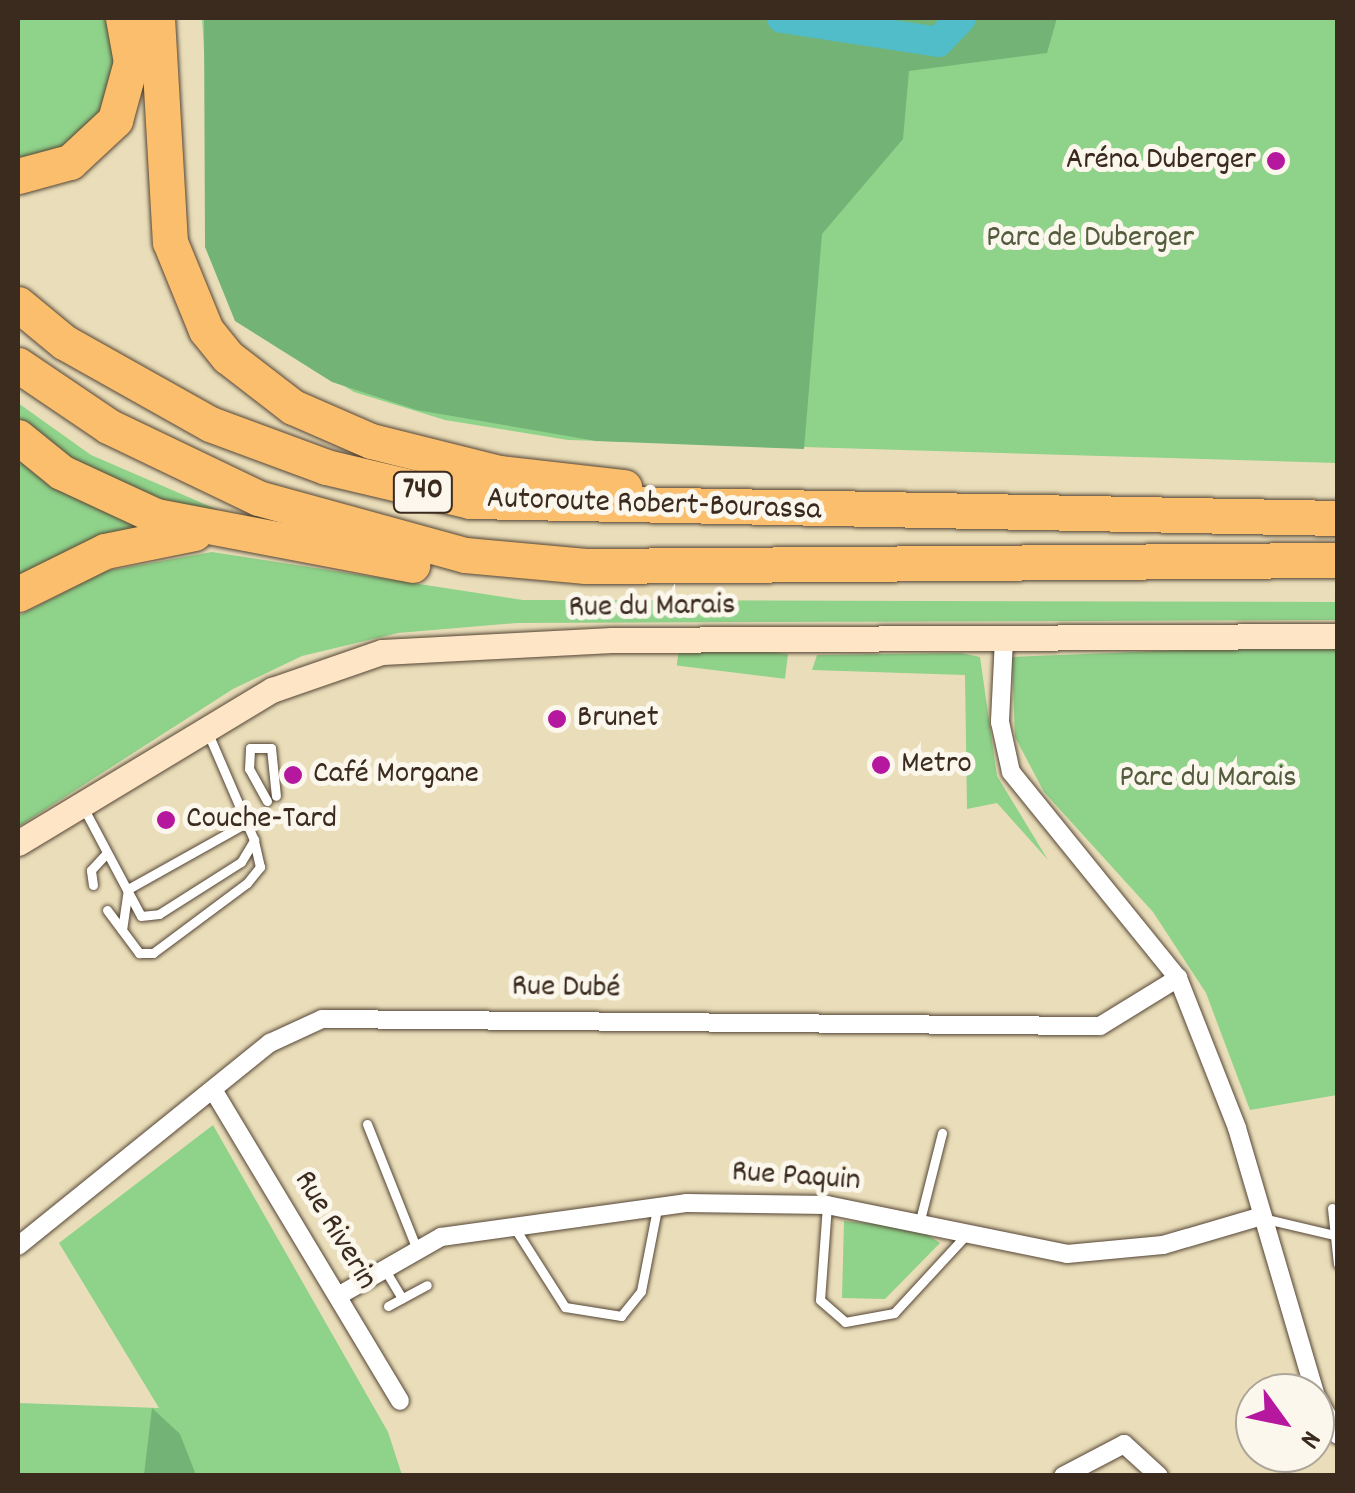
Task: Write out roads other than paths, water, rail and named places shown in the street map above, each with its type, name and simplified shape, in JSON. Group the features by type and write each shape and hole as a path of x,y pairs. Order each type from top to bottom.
{"highway":[{"path":"18,176 70,162 115,120 132,62 123,18"},
{"path":"157,18 170,242 206,330 263,388 326,423 435,460 873,512"},
{"name":"Autoroute Robert-Bourassa","path":"18,304 64,342 210,424 393,486 541,507 1338,518"},
{"name":"Autoroute Robert-Bourassa","path":"18,365 108,426 258,498 448,551 586,566 1338,560"},
{"path":"18,437 112,501 209,531 488,576 586,566"},
{"path":"18,594 105,551 209,531"}],"street":[{"name":"Rue du Marais","path":"18,843 206,729 342,659 382,652 572,641 1338,636"},
{"path":"1004,639 1000,722 1011,772 1178,978 1237,1128 1259,1217 1308,1373"},
{"name":"Rue Dubé","path":"18,1246 215,1093 270,1042 322,1019 1100,1026 1178,978"},
{"name":"Rue Riverin","path":"215,1093 400,1401"},
{"name":"Rue Paquin","path":"338,1296 416,1247 514,1226 658,1209 827,1206 920,1220 1067,1254 1116,1253 1259,1217"},
{"path":"1064,1476 1124,1444 1159,1476"}],"lane":[{"path":"108,910 139,953 153,953 247,884 260,867 254,840 206,729"},
{"path":"250,748 271,748 272,798 249,768 250,748"},
{"path":"82,805 141,916 159,914 240,862 254,840"},
{"path":"128,889 246,823"},
{"path":"93,886 90,870 106,853"},
{"path":"123,935 128,889"},
{"path":"367,1124 416,1247"},
{"path":"920,1220 942,1133"},
{"path":"827,1206 820,1300 845,1322 894,1313 968,1233"},
{"path":"1332,1208 1338,1264"},
{"path":"514,1226 565,1307 621,1316 641,1292 658,1209"},
{"path":"1259,1217 1335,1237"},
{"path":"383,1267 402,1298"},
{"path":"388,1306 427,1284"}],"waterway":[{"path":"782,18 938,42 961,18"}],"place":[{"name":"Aréna Duberger","path":"1276,161"},
{"name":"Brunet","path":"557,719"},
{"name":"Metro","path":"881,765"},
{"name":"Café Morgane","path":"293,775"},
{"name":"Couche-Tard","path":"166,820"}],"park label":[{"name":"Parc de Duberger","path":"1090,239"},
{"name":"Parc du Marais","path":"1208,779"}]}
